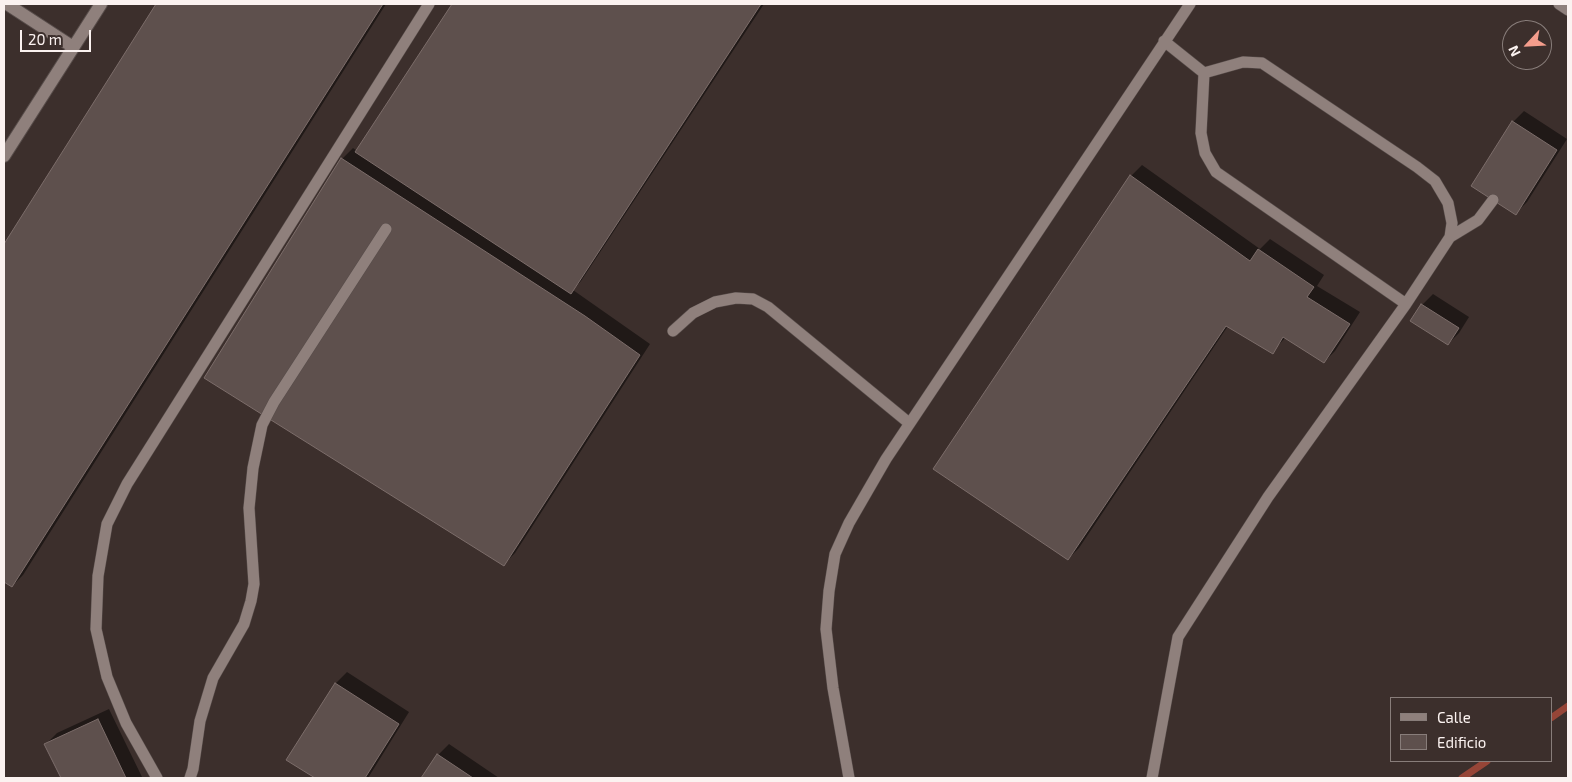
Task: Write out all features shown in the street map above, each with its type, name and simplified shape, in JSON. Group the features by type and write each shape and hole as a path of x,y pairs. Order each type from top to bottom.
{"street":[{"path":"7,4 74,47"},
{"path":"4,156 102,4"}],"lane":[{"path":"157,778 122,714 107,677 96,630 98,576 107,524 127,484 429,4"},
{"path":"849,778 833,688 826,629 830,582 835,554 849,523 909,423 1190,4"},
{"path":"1559,4 1568,10"},
{"path":"1164,41 1204,73"},
{"path":"1152,778 1178,638 1268,497 1406,304 1450,237 1452,223 1448,203 1435,181 1262,63 1242,62 1204,73"},
{"path":"1204,73 1201,133 1205,153 1216,172 1406,304"},
{"path":"1450,237 1478,220 1494,200"},
{"path":"190,778 200,721 213,678 244,624 251,601 254,584 250,508 253,468 262,425 274,402 386,228"},
{"path":"673,331 693,313 715,302 736,298 753,299 768,307 909,423"}],"building":[{"path":"156,4 383,4 12,587 4,582 4,244"},
{"path":"452,4 761,4 571,294 355,152"},
{"path":"1512,121 1557,150 1516,215 1471,186"},
{"path":"341,158 585,316 640,355 504,566 204,378"},
{"path":"1130,175 1250,261 1258,249 1314,287 1307,297 1350,324 1324,363 1283,337 1273,354 1226,326 1068,560 933,469"},
{"path":"1421,304 1459,328 1448,345 1410,321"},
{"path":"335,683 399,724 365,778 315,778 286,760"},
{"path":"98,719 126,778 61,778 44,744"},
{"path":"437,754 473,778 421,778"}],"waterway":[{"path":"1552,717 1568,706"},
{"path":"1462,778 1486,762"}]}
